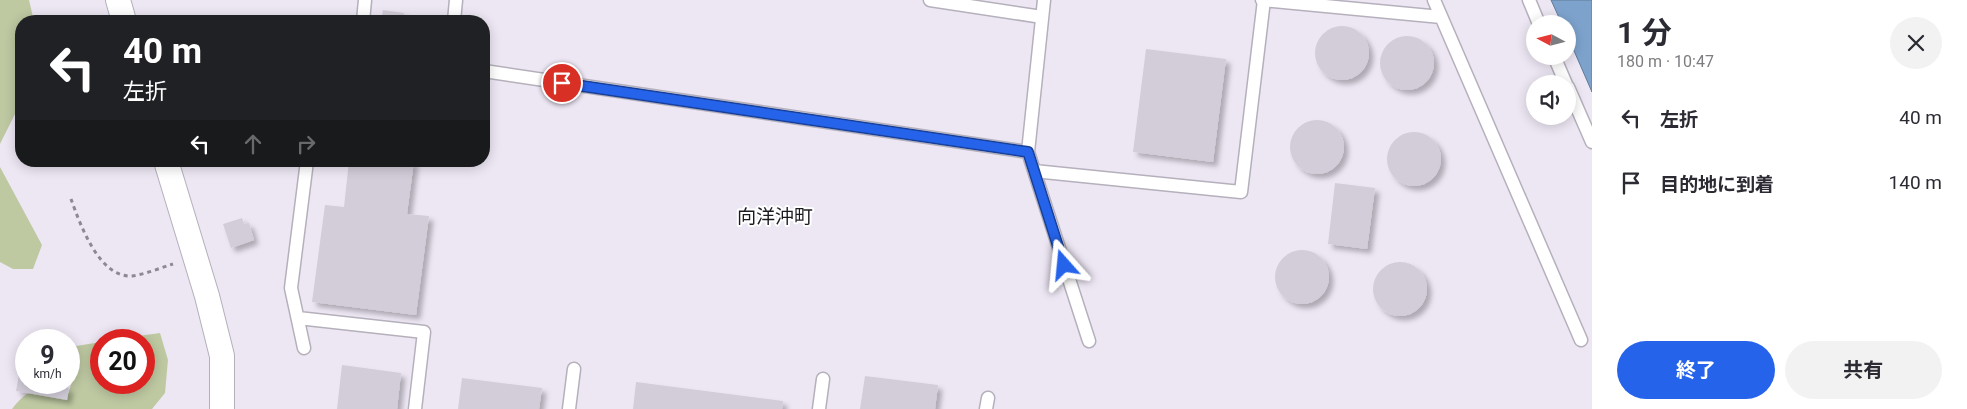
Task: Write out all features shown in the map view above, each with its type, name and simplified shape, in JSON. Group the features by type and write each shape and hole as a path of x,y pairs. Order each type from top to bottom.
{"street":[{"path":"118,0 122,15"},
{"path":"168,167 207,296 222,356 222,409"}],"lane":[{"path":"364,15 365,0"},
{"path":"455,15 456,0"},
{"path":"930,0 1042,17"},
{"path":"1044,0 1028,152 1089,341"},
{"path":"1034,171 1241,192 1263,0 1441,17"},
{"path":"1434,0 1582,340"},
{"path":"1528,0 1535,15"},
{"path":"490,72 1028,152"},
{"path":"1576,106 1592,142"},
{"path":"304,348 291,288 306,167"},
{"path":"298,318 424,332 415,409"},
{"path":"569,409 574,370"},
{"path":"819,409 823,379"}],"path":[{"path":"71,199 82,230 98,257 117,273 132,276 178,263"}],"green space":[{"path":"0,0 29,0 33,15 15,15 15,114 0,144"},
{"path":"0,167 42,245 33,269 13,269 0,262"},
{"path":"160,333 168,360 165,393 152,409 12,409 27,394 54,394 67,397 68,394 80,394 80,345 90,344 90,394 155,394 155,334"}],"water":[{"path":"1551,0 1592,0 1592,92 1576,55 1576,15 1558,15"}],"building":[{"path":"383,10 404,13 404,15 382,15"},
{"path":"1337,26 1347,26 1361,34 1367,43 1369,53 1367,63 1361,72 1347,80 1337,80 1327,75 1320,68 1315,58 1315,48 1320,38 1327,31"},
{"path":"1402,36 1412,36 1422,40 1430,48 1434,63 1430,78 1422,86 1412,90 1402,90 1392,86 1384,78 1380,68 1380,58 1384,48 1392,40"},
{"path":"1146,49 1226,59 1213,162 1133,152"},
{"path":"1312,120 1322,120 1336,128 1342,137 1344,147 1342,157 1336,166 1322,174 1312,174 1302,169 1295,162 1290,152 1290,142 1295,132 1302,125"},
{"path":"1409,132 1419,132 1429,136 1437,144 1441,159 1437,174 1429,182 1419,186 1409,186 1399,182 1391,174 1387,164 1387,154 1391,144 1399,136"},
{"path":"348,167 413,167 407,214 429,216 416,315 312,302 325,205 344,207"},
{"path":"1335,183 1375,188 1367,249 1328,244"},
{"path":"242,218 244,224 249,223 254,240 231,248 223,224"},
{"path":"1297,250 1307,250 1321,258 1327,267 1329,277 1327,287 1321,296 1307,304 1297,304 1287,299 1280,292 1275,282 1275,272 1280,262 1287,255"},
{"path":"1395,262 1405,262 1419,270 1425,279 1427,289 1425,299 1419,308 1405,316 1395,316 1385,311 1378,304 1373,294 1373,284 1378,274 1385,267"},
{"path":"342,365 401,373 397,409 337,409"},
{"path":"865,376 938,385 935,409 860,409"},
{"path":"462,378 542,388 539,409 458,409"},
{"path":"636,382 783,401 782,409 633,409"},
{"path":"33,394 68,394 67,400"}],"district":[{"name":"向洋沖町","path":"775,216"}],"route":[{"path":"562,83 1028,152 1064,265"}]}
